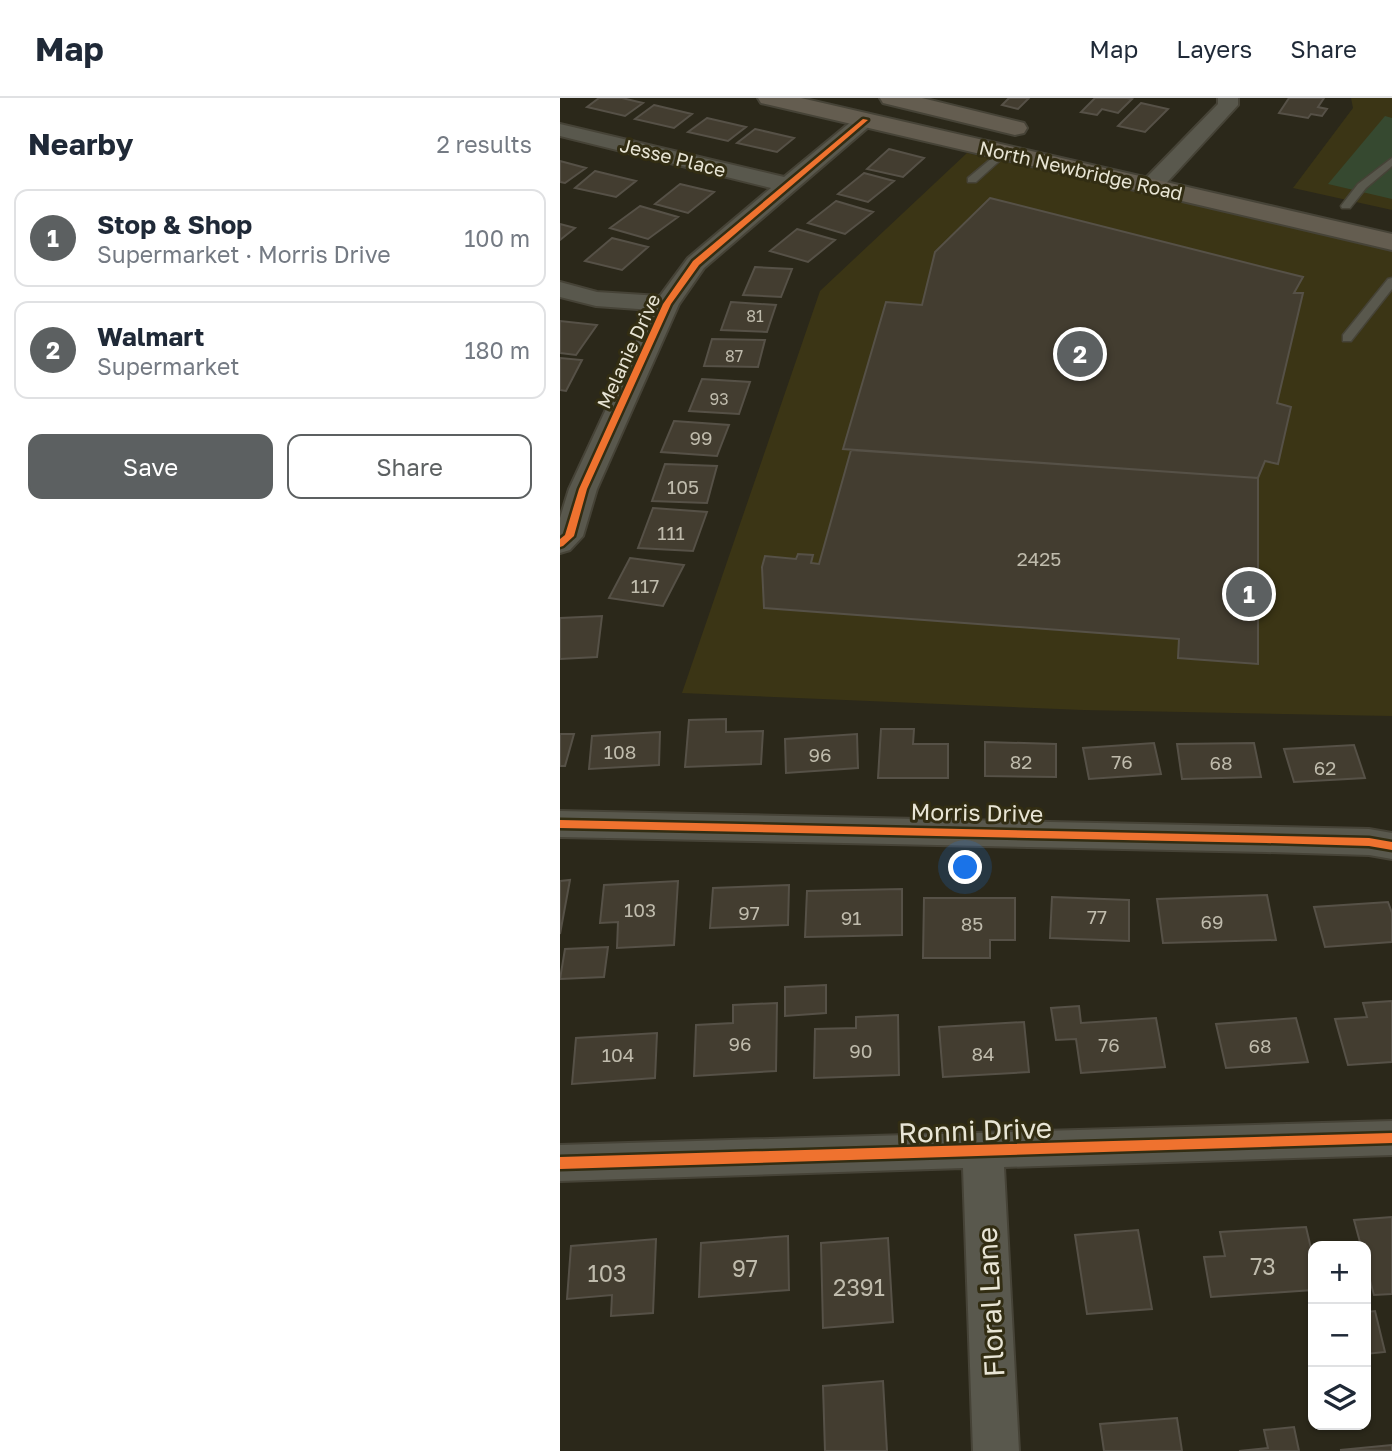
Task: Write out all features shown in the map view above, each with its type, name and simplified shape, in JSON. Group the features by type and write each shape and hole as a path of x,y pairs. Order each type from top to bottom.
{"main road":[{"name":"North Newbridge Road","path":"770,98 1392,242"},
{"name":"North Newbridge Road","path":"892,98 1035,132"},
{"name":"North Newbridge Road","path":"1139,158 1196,171"}],"street":[{"path":"1151,186 1228,105 1228,98"},
{"name":"Melanie Drive","path":"560,544 569,536 583,489 667,304 696,263 865,120"},
{"name":"Jesse Place","path":"560,130 787,185"},
{"path":"560,289 596,299 667,304"},
{"name":"Morris Drive","path":"560,824 1266,839 1369,842 1392,846"},
{"name":"Ronni Drive","path":"560,1163 983,1153 1392,1138"},
{"name":"Floral Lane","path":"983,1153 996,1451"}],"lane":[{"path":"972,180 1003,152"},
{"path":"1361,209 1362,186 1392,161"},
{"path":"1347,338 1392,281"}],"shaded area":[{"path":"1351,98 1392,98 1392,210 1293,188 1353,108"},
{"path":"967,153 1392,250 1392,716 1083,710 682,693 820,291"}],"green space":[{"path":"1385,116 1392,118 1392,199 1328,184"}],"building":[{"path":"599,98 622,98 643,103 625,116 587,107"},
{"path":"1009,98 1029,98 1018,109 1002,105"},
{"path":"1095,98 1132,99 1118,113 1102,109 1097,115 1081,112"},
{"path":"1289,98 1324,98 1318,107 1327,109 1322,116 1311,114 1308,118 1279,113"},
{"path":"1141,103 1168,109 1145,132 1118,126"},
{"path":"654,105 692,114 674,128 635,119"},
{"path":"707,118 746,127 728,141 688,132"},
{"path":"755,129 794,138 777,152 737,143"},
{"path":"889,149 924,158 903,177 867,169"},
{"path":"560,161 586,168 565,183 560,182"},
{"path":"595,171 636,181 616,197 575,188"},
{"path":"864,173 894,181 868,202 838,194"},
{"path":"680,184 714,192 688,213 655,204"},
{"path":"990,198 1303,277 1294,293 1303,293 1277,403 1291,407 1278,464 1265,461 1258,478 843,449 886,302 922,305 935,252"},
{"path":"836,201 873,212 845,234 808,223"},
{"path":"640,206 678,217 648,239 610,228"},
{"path":"560,224 575,228 560,240"},
{"path":"797,229 835,240 808,262 770,251"},
{"path":"612,238 648,247 622,270 585,261"},
{"path":"755,267 792,269 781,297 743,295"},
{"path":"731,302 776,305 767,332 721,330"},
{"path":"560,321 597,325 576,355 560,353"},
{"path":"712,339 765,340 758,367 704,366"},
{"path":"560,358 582,360 566,391 560,390"},
{"path":"702,379 750,382 739,414 689,411"},
{"path":"674,421 729,425 717,456 661,452"},
{"path":"851,450 1258,478 1258,664 1178,658 1179,639 764,608 762,567 765,556 796,559 798,554 813,555 811,563 819,564"},
{"path":"665,464 717,466 707,503 652,501"},
{"path":"653,508 707,512 693,551 638,548"},
{"path":"630,558 684,565 663,606 609,598"},
{"path":"602,616 597,657 560,659 560,618"},
{"path":"726,719 726,732 763,731 761,764 685,767 689,720"},
{"path":"881,729 914,729 913,744 948,744 948,778 878,778"},
{"path":"660,732 659,765 589,769 592,736"},
{"path":"560,734 574,734 565,766 560,766"},
{"path":"857,734 858,768 786,773 785,739"},
{"path":"985,742 1056,744 1056,777 985,776"},
{"path":"1154,743 1161,774 1089,779 1083,748"},
{"path":"1254,743 1261,777 1182,779 1177,744"},
{"path":"1354,745 1365,778 1294,782 1284,749"},
{"path":"570,880 560,934 560,881"},
{"path":"678,881 674,945 617,948 618,922 600,923 604,885"},
{"path":"789,885 788,925 710,928 713,888"},
{"path":"902,889 902,935 805,937 807,891"},
{"path":"1267,895 1276,940 1163,943 1157,899"},
{"path":"1052,897 1129,900 1129,941 1050,938"},
{"path":"924,898 1015,898 1015,940 990,940 990,958 923,958"},
{"path":"1388,902 1392,913 1392,942 1325,947 1314,907"},
{"path":"608,947 604,977 560,979 565,949"},
{"path":"826,985 826,1013 785,1016 785,987"},
{"path":"1392,1001 1392,1062 1348,1065 1335,1019 1367,1017 1363,1003"},
{"path":"777,1003 776,1071 694,1076 696,1025 733,1023 733,1005"},
{"path":"1079,1006 1081,1023 1156,1018 1165,1067 1081,1073 1076,1039 1056,1040 1051,1008"},
{"path":"898,1015 899,1075 814,1078 815,1029 856,1028 856,1017"},
{"path":"1296,1018 1308,1062 1226,1068 1216,1024"},
{"path":"1024,1022 1029,1072 943,1077 939,1027"},
{"path":"657,1033 655,1078 572,1084 576,1038"},
{"path":"1392,1217 1392,1294 1374,1295 1371,1284 1371,1241 1360,1241 1354,1220"},
{"path":"1306,1227 1309,1241 1308,1290 1211,1297 1204,1257 1225,1256 1220,1232"},
{"path":"1138,1230 1152,1309 1087,1314 1075,1235"},
{"path":"788,1236 789,1290 699,1297 701,1243"},
{"path":"888,1238 893,1322 823,1328 821,1243"},
{"path":"656,1239 653,1313 611,1316 612,1295 567,1299 571,1246"},
{"path":"1371,1311 1375,1311 1385,1352 1371,1353"},
{"path":"883,1381 887,1451 825,1451 823,1386"},
{"path":"1177,1418 1182,1451 1104,1451 1100,1424"},
{"path":"1294,1427 1299,1451 1239,1451 1268,1448 1264,1430"},
{"path":"1392,1445 1392,1451 1340,1450"}],"cycle path":[{"path":"560,544 569,536 583,489 667,304 696,263 865,120"},
{"path":"560,824 1266,839 1369,842 1392,846"},
{"path":"560,1163 1392,1138"}],"place":[{"name":"Walmart","path":"1080,354"},
{"name":"Stop & Shop","path":"1249,594"}]}
